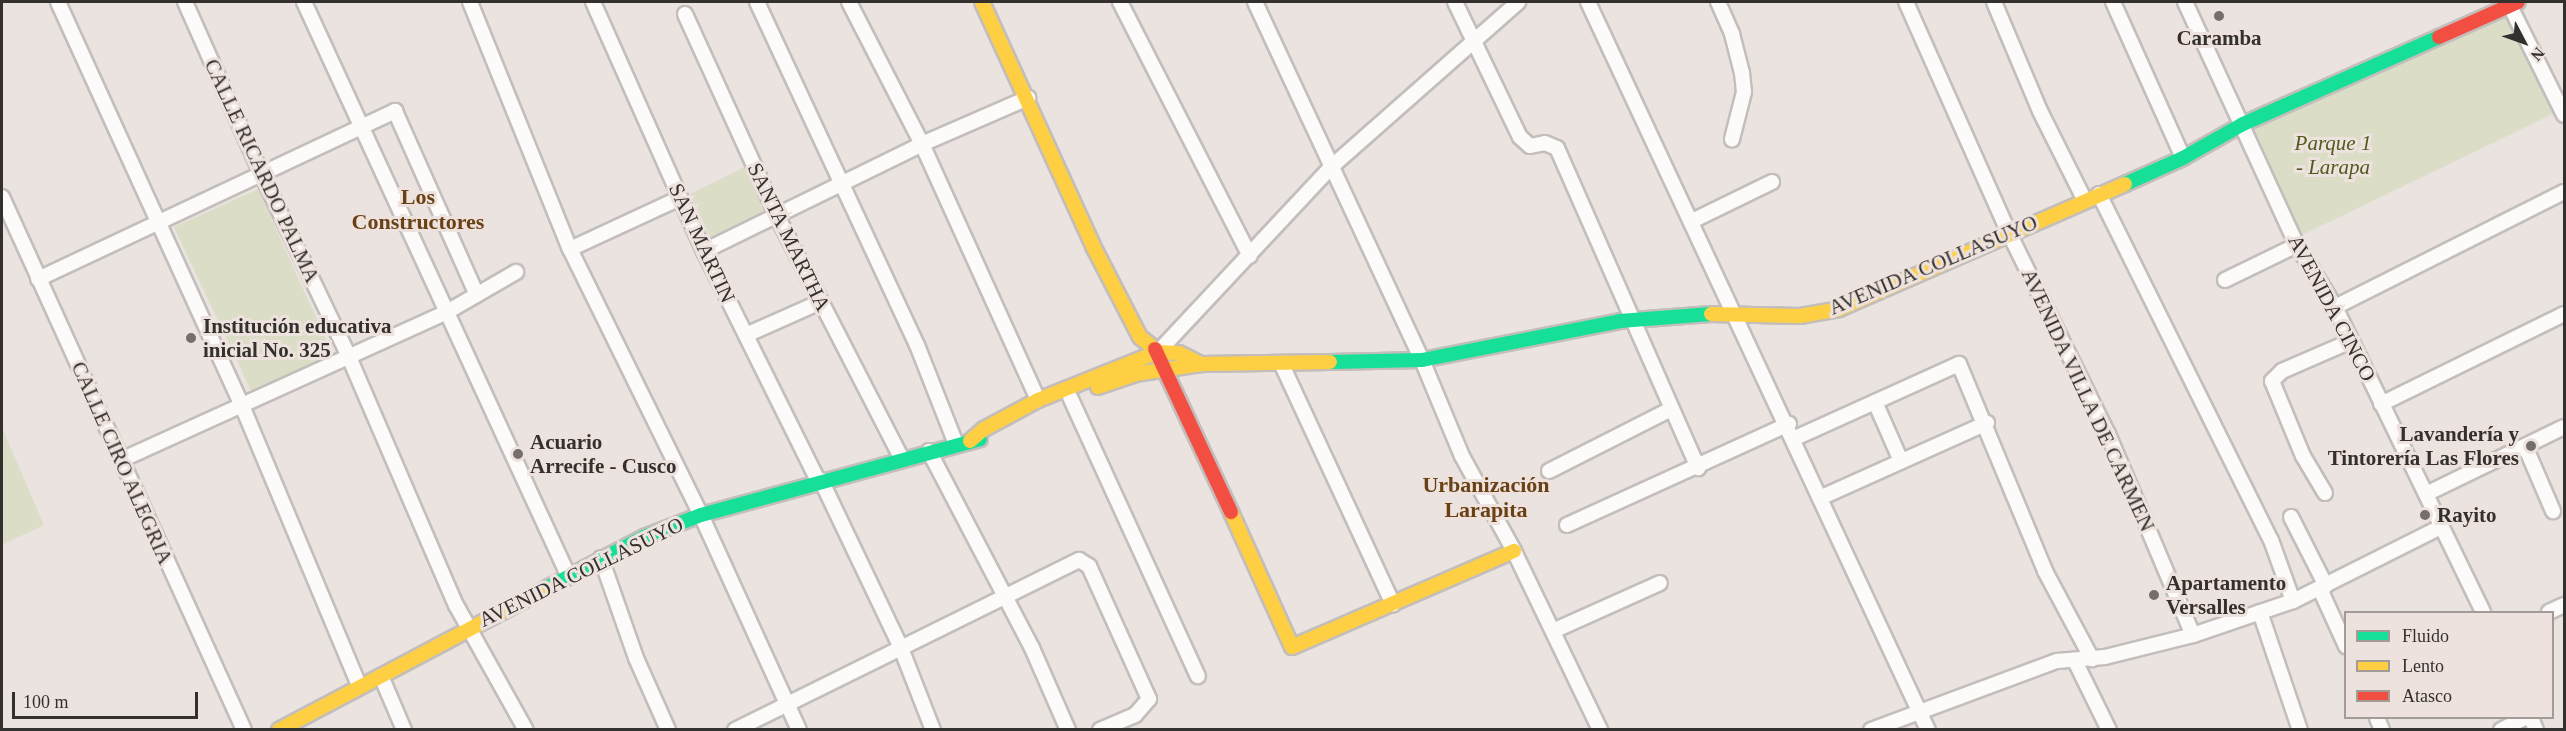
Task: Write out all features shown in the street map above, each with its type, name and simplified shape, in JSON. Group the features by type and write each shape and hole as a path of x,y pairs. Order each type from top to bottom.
{"street":[{"path":"58,2 157,225 243,408 359,685"},
{"name":"CALLE RICARDO PALMA","path":"185,2 261,173 349,357 456,605 526,729"},
{"path":"304,2 568,575"},
{"path":"470,2 570,249 701,514 799,729"},
{"name":"SAN MARTIN","path":"593,2 704,250 901,648 933,729"},
{"path":"758,2 917,345 956,444"},
{"path":"849,2 922,144 1038,400"},
{"path":"982,2 1029,98 1093,246 1140,337 1158,352 1167,370 1292,647 1514,551"},
{"path":"1120,2 1250,256"},
{"path":"1255,2 1330,168 1422,360 1462,456 1514,551 1600,729"},
{"path":"1455,2 1520,137 1530,146 1545,143 1557,148 1698,468"},
{"path":"1158,352 1330,168 1475,43 1518,2"},
{"path":"1588,2 1789,424 1928,729"},
{"path":"1718,2 1743,73 1744,92 1732,139"},
{"name":"AVENIDA VILLA DE CARMEN","path":"1906,2 2009,233 2108,434 2193,635"},
{"path":"1994,2 2040,111 2084,199"},
{"path":"2113,2 2183,158"},
{"name":"AVENIDA CINCO","path":"2185,2 2297,245 2335,307 2483,611"},
{"path":"2512,3 2565,115"},
{"name":"AVENIDA COLLASUYO","path":"970,441 984,429 1038,400 1070,397 1149,372 1201,364 1282,365 1422,360 1634,320 1735,312 1800,316 1839,309 2084,199 2183,158 2243,124 2512,3"},
{"name":"SANTA MARTHA","path":"684,14 777,216 901,457"},
{"path":"704,250 922,144 1029,98"},
{"path":"38,279 157,225 261,173 395,111 477,296"},
{"path":"1692,222 1772,182"},
{"path":"2335,307 2565,192"},
{"path":"2099,194 2271,540 2293,601"},
{"name":"CALLE CIRO ALEGRIA","path":"2,197 244,729"},
{"path":"570,249 680,198"},
{"path":"2225,280 2297,245"},
{"path":"121,460 243,408 447,312 516,272"},
{"path":"746,335 820,302"},
{"path":"2381,404 2565,314"},
{"path":"2325,493 2303,456 2272,381 2282,371 2351,341"},
{"name":"AVENIDA COLLASUYO","path":"279,729 601,558 701,514 901,457 987,438 1053,399 1158,352 1179,353 1201,364"},
{"path":"1795,438 1959,364 1987,423 2045,571 2092,658"},
{"path":"1282,365 1393,604"},
{"path":"1070,397 1198,676"},
{"path":"1875,402 1901,461"},
{"path":"1549,471 1671,409"},
{"path":"1822,497 1987,423"},
{"path":"1567,525 1698,468 1789,424"},
{"path":"2426,494 2565,427"},
{"path":"2525,446 2553,511"},
{"path":"929,451 1003,598 1032,648 1068,729"},
{"path":"2291,518 2323,587 2344,641"},
{"path":"1871,729 2057,661 2092,658 2193,635 2293,601 2441,527"},
{"path":"601,558 636,658 668,729"},
{"path":"735,729 1079,560 1089,566 1149,699 1135,716 1100,729"},
{"path":"1553,631 1660,583"},
{"path":"2260,612 2300,729"},
{"path":"2076,661 2109,729"},
{"path":"381,676 404,729"},
{"path":"2500,729 2521,719"}],"green space":[{"name":"Parque 1 - Larapa","path":"2507,15 2553,114 2298,237 2251,130"},
{"path":"745,167 769,213 711,240 690,194"},
{"path":"258,189 334,357 253,395 174,227"},
{"path":"2,430 44,525 2,545"}],"traffic: fast":[{"path":"2125,184 2183,158 2243,124 2439,37"},
{"path":"1330,362 1422,360 1620,321 1711,314"},
{"path":"547,588 644,537 701,515 980,439"}],"traffic: slow":[{"path":"982,2 1093,246 1140,337 1155,349"},
{"path":"1711,314 1800,316 1839,309 2125,184"},
{"path":"970,441 984,429 1038,400 1158,352 1179,353 1201,364 1330,362"},
{"path":"1098,387 1135,374 1201,364"},
{"path":"1231,512 1292,647 1514,551"},
{"path":"279,730 547,588"}],"traffic: jam":[{"path":"2439,37 2518,2"},
{"path":"1155,349 1231,512"}],"place":[{"name":"Caramba","path":"2219,16"},
{"name":"Institución educativa inicial No. 325","path":"191,338"},
{"name":"Lavandería y Tintorería Las Flores","path":"2531,446"},
{"name":"Acuario Arrecife - Cusco","path":"518,454"},
{"name":"Rayito","path":"2425,515"},
{"name":"Apartamento Versalles","path":"2154,595"}],"district":[{"name":"Los Constructores","path":"418,208"},
{"name":"Urbanización Larapita","path":"1486,496"}]}
